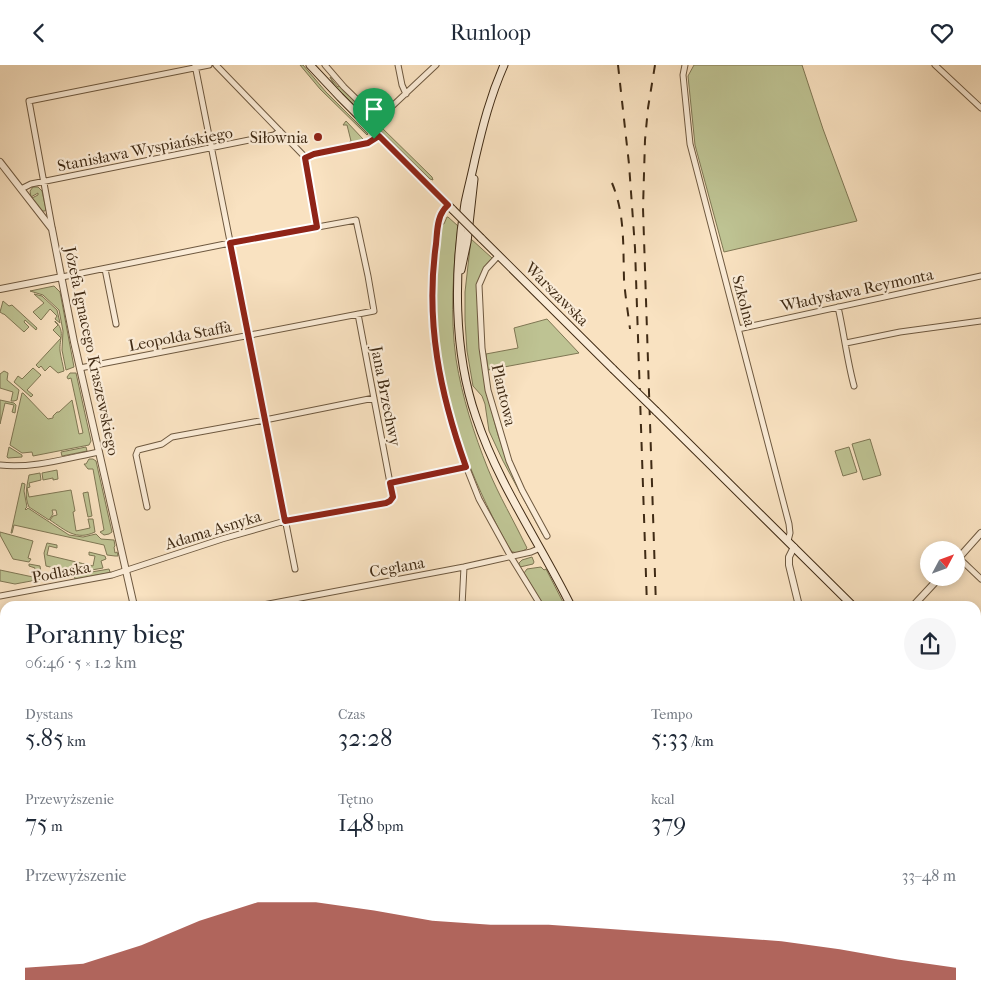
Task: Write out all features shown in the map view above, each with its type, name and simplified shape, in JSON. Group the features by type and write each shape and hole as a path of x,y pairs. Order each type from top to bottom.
{"main road":[{"name":"Warszawska","path":"310,65 498,255 848,601"},
{"path":"504,65 486,113 470,179 463,219 458,263 458,323 461,352 466,383 476,418 494,463 569,601"}],"street":[{"path":"210,65 195,66 295,569"},
{"path":"0,289 317,227 304,155 216,65"},
{"path":"325,65 344,87 378,120"},
{"path":"398,65 402,85 406,93"},
{"path":"370,127 436,65"},
{"name":"Szkolna","path":"685,65 682,75 690,144 789,524 790,533 788,541"},
{"path":"935,65 981,108"},
{"name":"Józefa Ignacego Kraszewskiego","path":"133,601 74,342 29,101 195,66"},
{"name":"Stanisława Wyspiańskiego","path":"21,189 31,184 212,149 274,135 280,131"},
{"path":"305,158 314,154 368,143 379,136"},
{"path":"0,162 52,229"},
{"path":"451,208 442,211 433,265 434,343 440,378 466,467 480,499 511,557 538,601"},
{"name":"Leopolda Staffa","path":"80,368 374,311 356,220 317,227"},
{"name":"Plantowa","path":"498,255 486,269 479,285 482,348 488,390 509,461 522,490 547,535"},
{"path":"105,269 116,324"},
{"name":"Władysława Reymonta","path":"738,329 981,276"},
{"path":"838,307 854,386"},
{"name":"Jana Brzechwy","path":"358,314 390,483"},
{"path":"846,343 900,332 981,321"},
{"path":"147,507 136,455 138,450 162,443 172,437 374,398"},
{"path":"0,465 16,467 99,452"},
{"path":"390,483 466,467"},
{"name":"Adama Asnyka","path":"126,570 285,521 386,503 393,497 390,483"},
{"path":"965,551 981,533"},
{"path":"794,547 789,557 789,565 798,601"},
{"name":"Ceglana","path":"284,601 464,567 531,552 540,548"},
{"path":"965,566 981,579"},
{"path":"462,601 464,567"},
{"name":"Podlaska","path":"0,596 112,575 126,570"},
{"path":"918,601 932,586"}],"green space":[{"path":"300,65 303,65 367,135 320,89"},
{"path":"694,65 802,65 857,221 724,252 695,145 688,76"},
{"path":"330,77 338,87 340,86 373,119 367,118 334,85"},
{"path":"346,121 364,140 347,144 351,141 347,125 343,125"},
{"path":"379,125 432,177 433,180 380,130"},
{"path":"33,187 38,187 42,191 45,211 42,211 32,198 38,195 38,193 31,197 30,191"},
{"path":"447,217 458,226 454,276 454,343 465,401 488,469 527,548 524,551 511,551 498,528 466,457 444,382 436,328 435,294 442,224 444,224"},
{"path":"471,239 492,258 483,270 478,283 489,401 509,466 544,535 503,461 489,431 482,396 473,386 467,351 465,320 465,292"},
{"path":"54,286 60,292 74,367 66,370 62,350 63,331 59,310 43,295 30,291"},
{"path":"34,294 42,296 57,310 60,323 55,319 57,316 50,309 41,320 33,312 44,303"},
{"path":"3,301 9,306 12,305 37,328 36,330 25,320 24,322 29,327 24,332 0,312"},
{"path":"547,319 579,353 488,370 486,354 518,348 514,328"},
{"path":"58,325 61,332 61,338 53,330"},
{"path":"61,338 60,351 64,371 58,373 50,366 45,371 41,366 39,368 36,365"},
{"path":"33,368 41,375 27,390 33,395 31,397 14,382 18,376 22,379"},
{"path":"4,371 8,373 7,380 19,390 17,400 11,401 13,392 0,388 0,374"},
{"path":"70,373 76,373 91,441 89,445 33,456 32,452 22,453 10,445 22,393 48,419 53,418 57,412 72,400 79,434 83,433 71,378 68,379 67,377"},
{"path":"0,400 16,405 15,413 12,412 14,405 5,403 0,424"},
{"path":"870,439 881,475 863,480 852,444"},
{"path":"9,447 22,455 22,457 8,458"},
{"path":"86,447 87,451 62,456 61,452"},
{"path":"849,447 857,472 843,476 835,451"},
{"path":"89,459 96,461 112,532 109,534 104,535 100,532 104,530 93,469 88,469 84,464"},
{"path":"57,470 58,479 43,480 42,473"},
{"path":"40,473 41,480 29,483 30,487 27,488 29,497 71,490 76,531 90,528 88,519 93,519 95,532 76,535 50,520 53,516 57,515 56,510 52,510 53,514 49,520 29,507 26,495 27,487 29,475"},
{"path":"22,483 25,484 26,510 28,508 69,535 83,537 96,534 101,539 114,540 115,553 117,552 118,556 107,555 104,545 14,525 11,533"},
{"path":"88,492 92,516 88,517 83,493"},
{"path":"0,532 33,541 28,558 31,559 29,562 13,559"},
{"path":"47,543 57,545 57,548 49,546 47,555 93,566 95,556 89,555 89,552 105,556 106,559 101,561 103,568 75,573 46,566 44,553"},
{"path":"532,557 533,564 520,567 519,563 522,560"},
{"path":"29,564 40,566 42,579 15,584 0,581 0,570 33,577 35,568 29,566"},
{"path":"541,567 544,570 546,569 562,601 541,601 524,573 527,569"},
{"path":"109,569 110,572 108,573 75,579 74,575"}],"railway":[{"path":"618,65 629,164 635,248 647,601"},
{"path":"655,65 645,140 643,208 656,601"},
{"path":"612,183 621,218 624,285 630,329"}],"place":[{"name":"Siłownia","path":"318,137"}],"route":[{"path":"379,136 448,205 442,211 439,222 433,265 434,343 449,415 466,467 390,483 393,497 386,503 285,521 230,243 317,227 305,158 314,154 368,143 374,139 379,136"}]}
